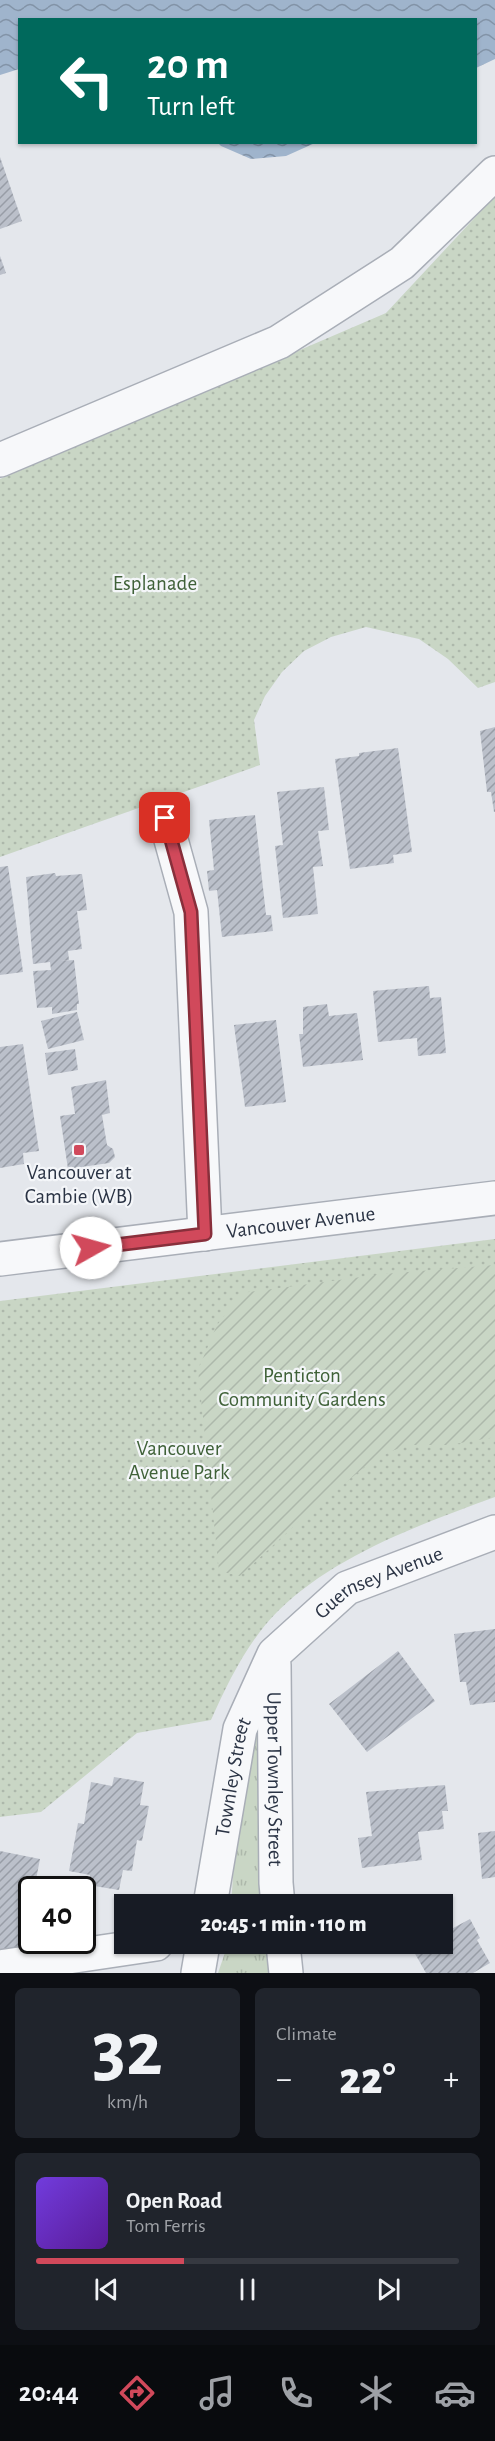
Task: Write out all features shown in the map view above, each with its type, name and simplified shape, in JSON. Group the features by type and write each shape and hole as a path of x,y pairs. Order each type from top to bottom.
{"street":[{"path":"0,460 279,342 402,262 495,173"},
{"path":"165,818 191,912 205,1234"},
{"name":"Vancouver Avenue","path":"0,1259 495,1198"},
{"name":"Guernsey Avenue","path":"274,1654 347,1588 495,1532"},
{"name":"Townley Street","path":"212,1894 240,1729 274,1654"},
{"name":"Upper Townley Street","path":"274,1654 277,1894"},
{"path":"0,1967 114,1950"},
{"path":"198,1973 201,1954"},
{"path":"284,1954 286,1973"}],"green space":[{"name":"Esplanade","path":"495,196 495,682 478,688 448,659 419,639 366,627 331,637 304,651 282,672 265,696 254,720 260,765 0,857 0,479 386,313"},
{"name":"Vancouver Avenue Park","path":"495,1239 495,1497 380,1543 352,1557 301,1591 278,1611 257,1635 232,1677 211,1720 137,1733 41,1812 0,1817 0,1301"},
{"name":"Penticton Community Gardens","path":"495,1265 495,1437 449,1445 411,1445 391,1451 367,1465 305,1516 240,1576 219,1571 198,1370 217,1325 242,1293 383,1274"},
{"path":"259,1712 267,1894 232,1894 242,1752"},
{"path":"225,1954 271,1954 274,1973 218,1973"}],"water":[{"path":"0,0 495,0 495,59 477,68 477,18 18,18 18,69 0,75"},
{"path":"219,144 313,144 286,156 251,159"}],"building":[{"path":"0,157 22,221 0,229"},
{"path":"0,256 6,273 0,275"},
{"path":"495,727 494,812 491,792 487,792 480,731"},
{"path":"398,748 412,852 393,855 394,863 350,869 335,759"},
{"path":"324,787 329,830 318,831 323,866 313,867 318,914 283,918 275,846 283,845 277,792"},
{"path":"255,815 266,915 271,915 273,931 222,937 217,890 209,891 207,871 214,870 209,820"},
{"path":"8,866 23,972 0,975 0,867"},
{"path":"55,873 56,876 82,874 87,910 77,911 82,949 68,951 69,960 60,961 74,960 79,1004 77,1004 77,1010 52,1014 52,1007 37,1008 33,971 51,970 50,962 33,964 26,877"},
{"path":"429,986 430,998 441,997 446,1053 418,1056 417,1038 378,1042 373,991"},
{"path":"327,1004 329,1016 357,1013 363,1060 303,1067 299,1034 303,1034 303,1007"},
{"path":"77,1012 84,1040 48,1049 41,1021"},
{"path":"276,1020 286,1102 245,1107 234,1025"},
{"path":"23,1044 39,1151 23,1153 24,1164 0,1168 0,1047"},
{"path":"75,1049 78,1070 48,1075 45,1053"},
{"path":"106,1080 110,1113 102,1115 107,1145 113,1149 115,1157 109,1163 68,1169 60,1116 75,1114 71,1087"},
{"path":"495,1629 495,1702 470,1705 466,1682 460,1682 454,1634"},
{"path":"398,1651 435,1701 367,1752 329,1704"},
{"path":"114,1777 144,1782 140,1805 149,1806 142,1841 137,1840 132,1871 123,1870 119,1890 96,1886 96,1876 69,1871 78,1823 84,1824 91,1782 112,1786"},
{"path":"445,1785 448,1811 442,1811 444,1829 418,1832 422,1860 362,1868 358,1838 372,1836 366,1792"},
{"path":"495,1831 495,1877 482,1879 478,1833"},
{"path":"0,1851 40,1859 37,1876 18,1876 18,1952 0,1949"},
{"path":"470,1919 480,1938 477,1940 490,1963 473,1973 426,1973 415,1954 453,1954 453,1928"}],"place":[{"name":"Vancouver at Cambie (WB)","path":"79,1150"}],"route":[{"path":"91,1248 205,1234 191,912 165,818"}]}
